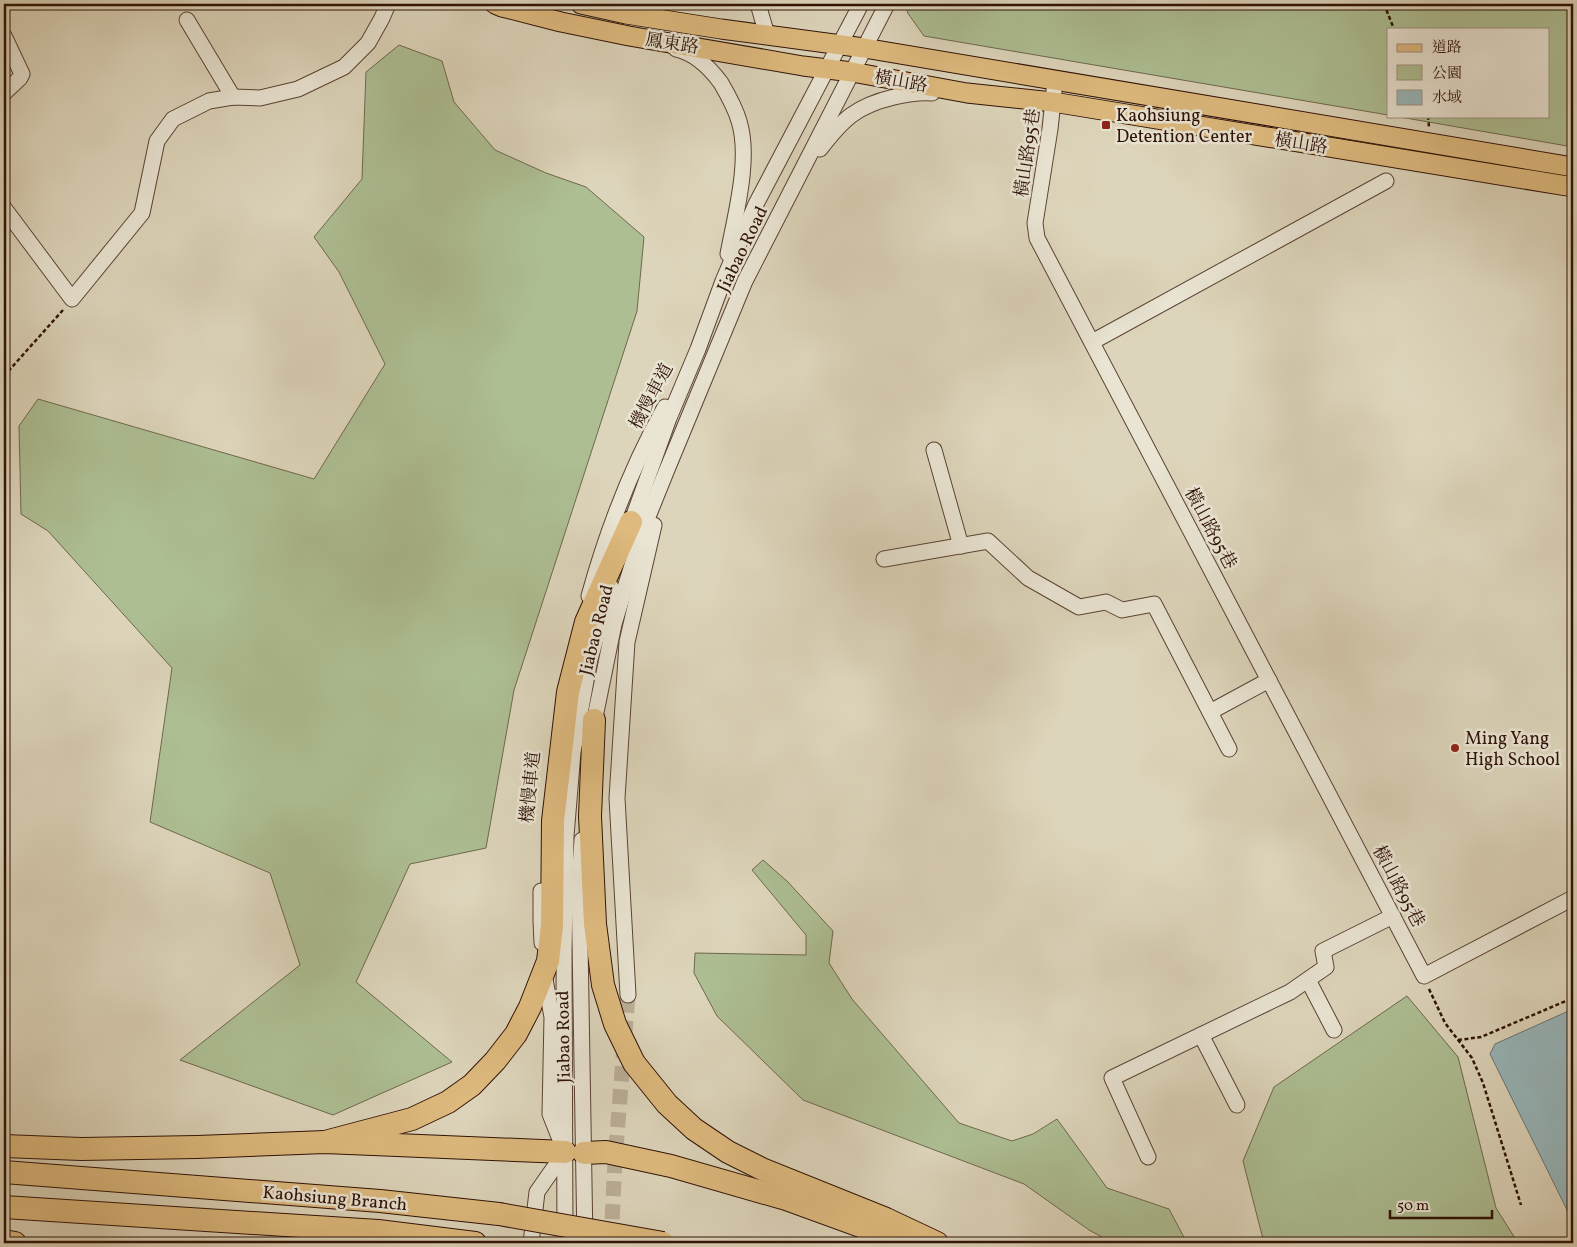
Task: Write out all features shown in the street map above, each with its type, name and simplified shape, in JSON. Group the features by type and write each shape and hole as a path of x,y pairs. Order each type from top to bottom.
{"highway":[{"path":"325,1142 412,1119 448,1102 472,1085 495,1061 516,1034 530,1008 548,961 552,926 553,821 568,692 586,622 631,522"},
{"path":"594,720 590,816 596,924 602,985 615,1024 634,1063 667,1104 694,1129 728,1152 764,1170 886,1219 937,1243"},
{"path":"4,1146 82,1149 325,1142 606,1152 681,1169 786,1199 909,1243"},
{"name":"Kaohsiung Branch","path":"4,1172 380,1201 499,1214 663,1243"},
{"name":"Kaohsiung Branch","path":"4,1207 378,1231 475,1243"},
{"path":"4,1240 15,1243"}],"main road":[{"name":"鳳東路","path":"494,4 561,22 629,36 852,72"},
{"name":"鳳東路","path":"581,4 626,14 720,29 864,48"},
{"name":"橫山路","path":"864,48 1573,168"},
{"name":"橫山路","path":"852,72 966,93 1053,102 1573,187"}],"street":[{"path":"4,208 72,299 142,213 158,141 173,119 209,101 233,97 260,98 298,90 344,67 368,43 388,4"},
{"path":"758,4 766,35"},
{"name":"Jiabao Road","path":"585,1243 575,1152 564,923 566,836 573,752 590,659 631,522 669,418 698,349 722,281 756,204 861,4"},
{"name":"Jiabao Road","path":"565,1243 575,1152 579,882 585,790 594,720 614,624 643,529 745,281 887,4"},
{"path":"187,20 233,97"},
{"path":"4,36 22,74 4,93"},
{"path":"629,36 684,51 697,59 717,78 735,108 740,123 743,156 740,192 722,281"},
{"name":"橫山路95巷","path":"1055,81 1036,223 1037,238 1424,976"},
{"path":"793,187 833,132 866,105 915,92 966,93"},
{"path":"1092,342 1386,181"},
{"name":"機慢車道","path":"575,1152 550,1114 552,1017 544,973 540,921 543,840 550,762 565,679 596,568 628,481 660,416 698,349"},
{"path":"934,450 961,546"},
{"path":"628,995 617,798 628,642 666,472"},
{"path":"884,559 988,541 1028,578 1079,607 1106,602 1122,610 1154,604 1229,748"},
{"path":"1210,712 1269,680"},
{"path":"1424,976 1573,898"},
{"path":"1148,1157 1112,1078 1290,992 1326,968 1323,951 1393,916"},
{"path":"1308,980 1334,1030"},
{"path":"1201,1035 1236,1105"},
{"path":"531,1243 536,1192 575,1152"}],"path":[{"path":"1384,4 1394,28"},
{"path":"4,376 72,299"},
{"path":"1424,976 1445,1023 1472,1058 1483,1082 1521,1204"},
{"path":"1458,1040 1481,1037 1573,998"}],"green space":[{"path":"912,4 1573,4 1573,147 1406,118 1550,118 1550,28 1387,28 1387,115 924,36 907,12"},
{"path":"399,45 442,61 454,102 495,150 546,173 586,187 644,237 637,311 514,690 486,848 410,864 356,982 452,1062 333,1115 180,1060 300,965 270,873 150,822 172,668 48,531 21,514 19,426 38,399 314,479 385,364 339,272 314,237 362,179 366,72"},
{"path":"763,860 788,882 833,931 829,963 852,999 959,1123 1012,1141 1033,1134 1057,1119 1107,1188 1169,1209 1187,1243 1113,1243 1089,1230 1024,1184 803,1100 717,1016 694,973 695,953 806,955 806,935 752,870"},
{"path":"1407,996 1458,1057 1496,1208 1518,1243 1264,1243 1243,1161 1274,1087"}],"water":[{"path":"1573,1009 1573,1222 1490,1054 1495,1044"}],"tunnel":[{"path":"611,1242 615,1161 628,995"}],"place":[{"name":"Kaohsiung Detention Center","path":"1106,125"},
{"name":"Ming Yang High School","path":"1455,748"}]}
